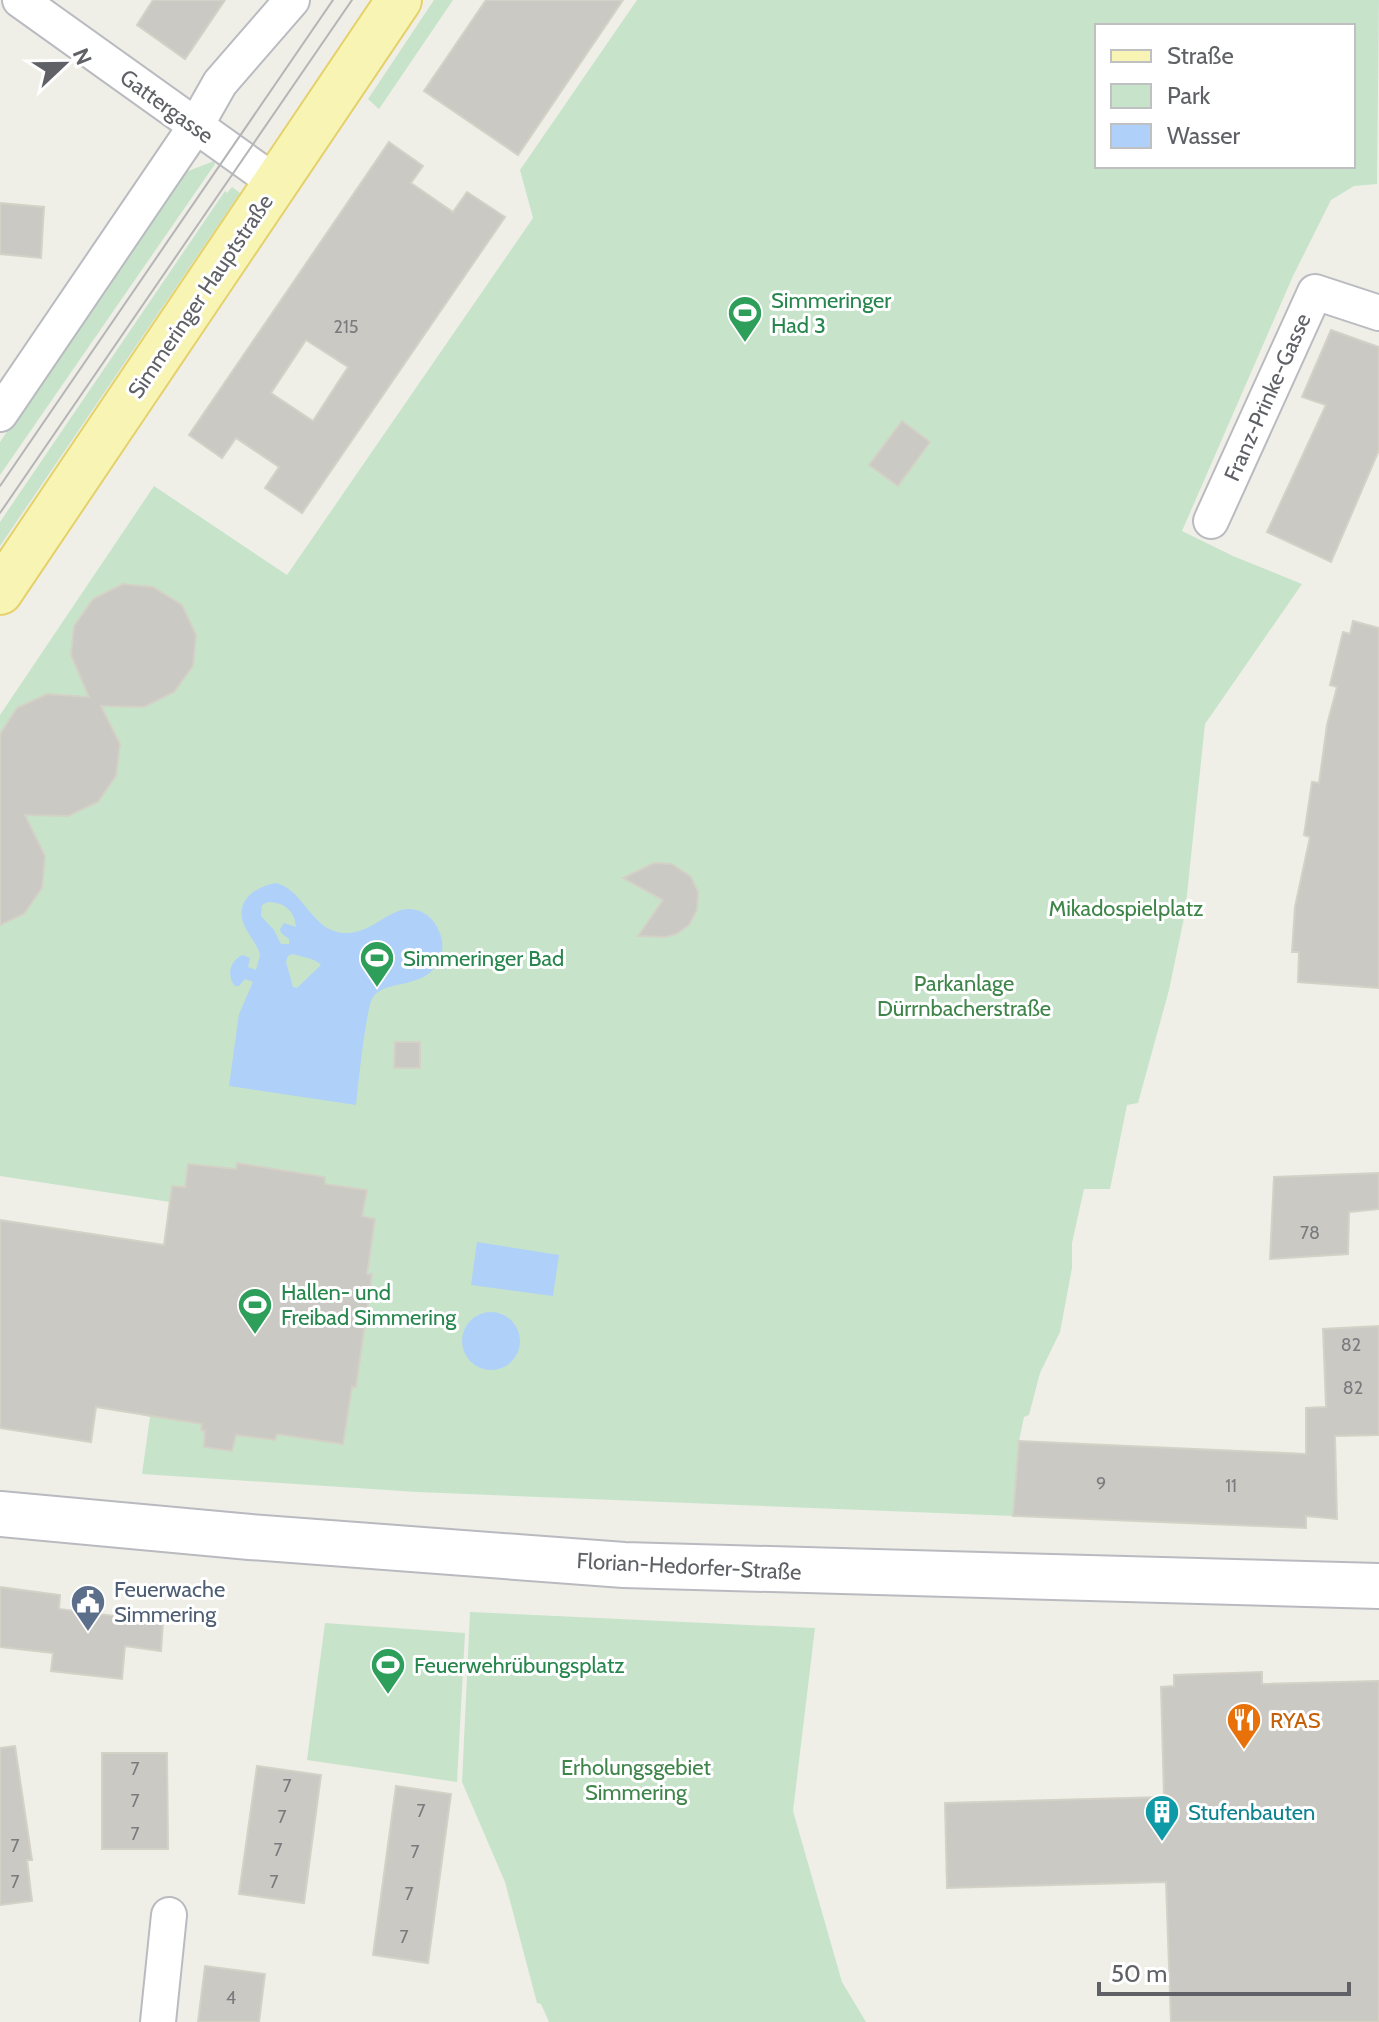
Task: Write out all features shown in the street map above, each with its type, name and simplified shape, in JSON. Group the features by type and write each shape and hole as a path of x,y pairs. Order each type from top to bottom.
{"main road":[{"name":"Simmeringer Hauptstraße","path":"0,592 399,0"},
{"name":"Florian-Hedorfer-Straße","path":"0,1514 250,1537 624,1565 1379,1586"}],"street":[{"name":"Gattergasse","path":"20,0 276,183"},
{"path":"0,414 195,127 220,83 292,0"},
{"name":"Franz-Prinke-Gasse","path":"1211,521 1315,292 1379,313"},
{"path":"158,2022 169,1915"}],"green space":[{"path":"434,0 453,0 379,109 368,99"},
{"path":"637,0 1379,0 1377,184 1354,186 1331,200 1293,276 1182,531 1302,584 1205,724 1185,913 1169,990 1138,1103 1127,1105 1110,1189 1084,1189 1072,1243 1072,1268 1060,1332 1040,1373 1029,1415 1024,1417 1013,1516 417,1492 142,1474 150,1417 141,1415 170,1202 0,1176 0,715 154,486 287,575 533,218 520,170"},
{"path":"214,161 215,164 0,475 0,442 183,173"},
{"path":"232,187 240,193 0,546 0,522 225,191 227,193"},
{"name":"Erholungsgebiet Simmering","path":"470,1612 815,1628 793,1811 842,1982 866,2022 549,2022 541,2004 537,2003 505,1882 462,1782"},
{"name":"Feuerwehrübungsplatz","path":"325,1623 465,1633 457,1782 307,1760"}],"water":[{"path":"276,883 293,892 320,922 337,932 360,931 406,909 427,915 440,933 442,952 434,969 426,976 379,991 373,997 365,1031 356,1105 229,1086 239,1014 253,982 245,979 235,986 231,968 235,960 243,955 250,958 248,967 256,970 260,955 245,927 242,910 253,892","holes":["268,902 284,906 291,912 296,927 284,923 280,929 289,939 289,944 281,944 274,930 261,916 262,905","293,954 321,965 297,988 293,987 286,962 288,956"]},
{"path":"477,1242 559,1255 553,1296 471,1285"},
{"path":"491,1312 511,1321 520,1341 511,1361 491,1370 471,1361 462,1341 471,1321"}],"building":[{"path":"153,0 225,0 185,59 137,25"},
{"path":"486,0 623,0 518,155 424,91"},
{"path":"389,142 423,166 411,183 453,212 467,192 505,217 302,513 265,488 279,467 236,438 222,458 189,435","holes":["306,340 348,367 313,421 271,393"]},
{"path":"0,203 44,207 41,258 0,254"},
{"path":"1331,330 1379,347 1379,450 1331,562 1267,532 1326,405 1302,397"},
{"path":"902,421 930,442 898,486 869,465"},
{"path":"123,584 153,587 182,605 196,635 193,666 174,692 144,707 101,706 120,744 116,776 98,802 68,816 25,815 45,856 42,888 24,914 0,925 0,734 17,708 47,694 89,697 71,655 74,626 93,599"},
{"path":"1353,621 1379,628 1379,988 1298,982 1299,952 1292,952 1295,907 1310,837 1304,835 1312,782 1319,783 1327,725 1337,687 1330,685 1343,632 1350,634"},
{"path":"654,863 672,864 691,877 698,892 697,910 689,925 665,937 638,936 663,900 623,878"},
{"path":"395,1042 420,1042 420,1068 394,1068"},
{"name":"Hallen- und Freibad Simmering","path":"237,1163 325,1177 325,1184 367,1190 362,1216 375,1219 367,1274 372,1274 356,1387 352,1387 343,1444 277,1434 275,1440 236,1435 232,1451 204,1447 202,1424 96,1407 91,1442 0,1428 0,1220 164,1245 172,1186 185,1187 188,1164 236,1169"},
{"path":"1379,1173 1379,1209 1349,1212 1348,1254 1270,1259 1274,1177"},
{"path":"1379,1326 1379,1435 1335,1436 1337,1519 1306,1516 1306,1528 1013,1516 1019,1441 1306,1454 1306,1408 1326,1407 1323,1329"},
{"name":"Feuerwache Simmering","path":"0,1587 60,1595 59,1609 163,1622 161,1651 125,1646 122,1679 51,1671 53,1653 0,1647"},
{"name":"Stufenbauten","path":"1262,1672 1262,1684 1379,1681 1379,2022 1171,2022 1166,1882 947,1888 945,1803 1164,1797 1161,1687 1174,1686 1174,1675"},
{"path":"15,1746 32,1860 27,1860 32,1901 0,1905 0,1748"},
{"path":"102,1753 167,1753 168,1849 102,1849"},
{"path":"257,1766 321,1775 304,1903 239,1894"},
{"path":"396,1786 451,1794 428,1963 373,1955"},
{"path":"205,1966 265,1974 259,2022 198,2022"}],"tram line":[{"path":"0,486 333,0"},
{"path":"0,513 352,0"}],"place":[{"name":"Simmeringer Had 3","path":"745,344"},
{"name":"Simmeringer Bad","path":"377,989"},
{"name":"Hallen- und Freibad Simmering","path":"255,1336"},
{"name":"Feuerwache Simmering","path":"88,1633"},
{"name":"Feuerwehrübungsplatz","path":"388,1696"},
{"name":"RYAS","path":"1244,1751"},
{"name":"Stufenbauten","path":"1162,1843"}],"park label":[{"name":"Mikadospielplatz","path":"1126,908"},
{"name":"Parkanlage Dürrnbacherstraße","path":"964,996"}]}
